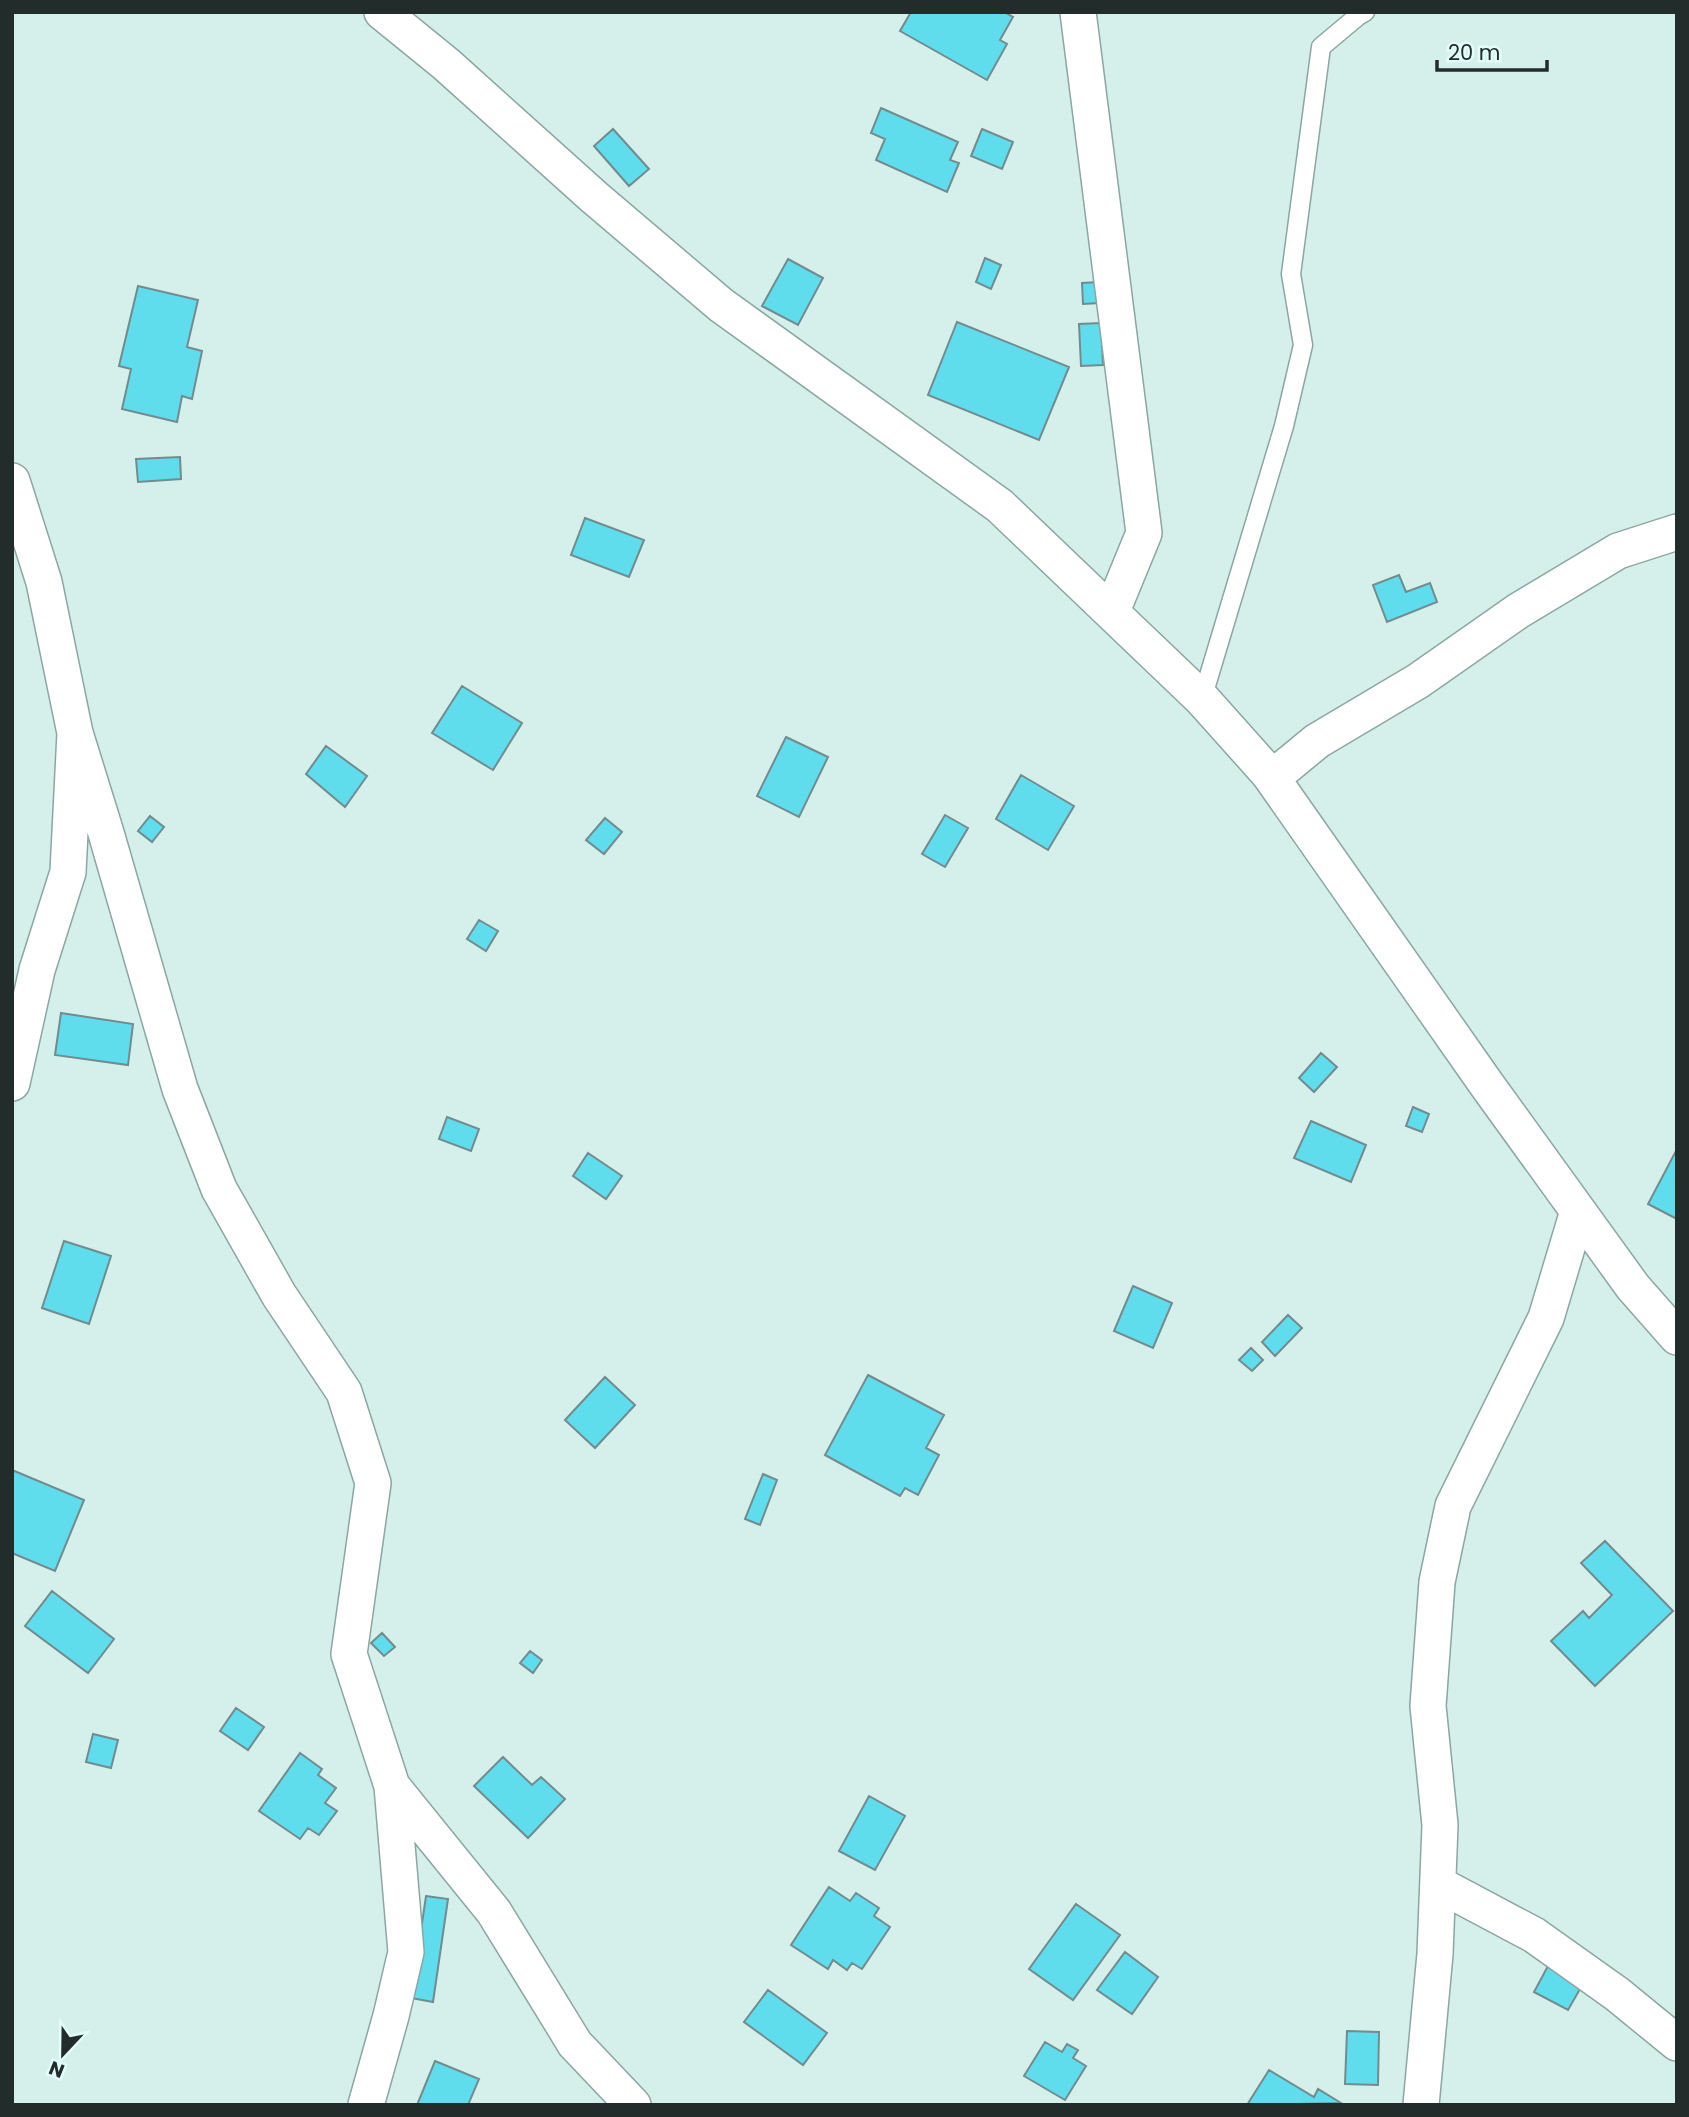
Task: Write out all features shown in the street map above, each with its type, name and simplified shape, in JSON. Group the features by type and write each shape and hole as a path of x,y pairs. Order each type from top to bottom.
{"street":[{"path":"382,12 446,64 594,197 721,305 1000,506 1202,699 1269,774 1633,1287 1677,1337"},
{"path":"1078,12 1144,533 1112,611"},
{"path":"12,481 28,578 110,845 180,1089 219,1189 279,1295 344,1392 373,1483 349,1654 392,1786 406,1952 366,2105"},
{"path":"1269,774 1283,769 1317,741 1418,681 1518,611 1618,551 1677,532"},
{"path":"12,1083 37,970 68,872 75,733"},
{"path":"1421,2105 1435,1954 1438,1884 1440,1825 1428,1706 1440,1569 1453,1506 1546,1318 1578,1211"},
{"path":"392,1786 494,1912 575,2044 633,2105"},
{"path":"1438,1884 1534,1935 1617,1994 1677,2043"}],"lane":[{"path":"1202,699 1284,426 1303,345 1291,274 1321,47 1365,12"}],"building":[{"path":"911,12 1004,12 1013,17 1000,40 1007,44 987,80 900,31"},
{"path":"881,108 958,142 950,160 959,163 947,192 876,160 885,139 871,133"},
{"path":"613,129 649,169 629,186 594,146"},
{"path":"982,129 1013,142 1002,169 971,156"},
{"path":"985,258 1001,265 991,289 976,282"},
{"path":"788,259 823,278 798,325 762,306"},
{"path":"1099,282 1100,303 1083,304 1082,283"},
{"path":"138,286 198,300 187,347 202,351 192,399 182,396 177,422 122,409 131,369 119,366"},
{"path":"957,322 1069,367 1039,440 928,395"},
{"path":"1101,323 1103,365 1081,366 1079,324"},
{"path":"180,457 181,479 138,482 136,459"},
{"path":"585,518 644,540 629,577 571,555"},
{"path":"1399,575 1406,592 1430,583 1437,602 1387,622 1373,585"},
{"path":"462,686 522,723 493,770 432,733"},
{"path":"786,737 828,757 799,817 757,796"},
{"path":"326,746 367,776 345,807 306,774"},
{"path":"1021,775 1074,806 1048,850 996,819"},
{"path":"945,815 968,828 945,867 922,854"},
{"path":"150,816 164,827 152,842 138,831"},
{"path":"605,818 622,832 604,854 586,840"},
{"path":"479,920 498,931 486,951 467,939"},
{"path":"61,1013 133,1024 128,1065 55,1055"},
{"path":"1321,1053 1337,1067 1314,1092 1299,1078"},
{"path":"1413,1107 1429,1114 1422,1132 1406,1126"},
{"path":"447,1117 479,1129 471,1151 439,1139"},
{"path":"1311,1121 1366,1145 1351,1182 1294,1158"},
{"path":"1677,1149 1677,1219 1648,1204"},
{"path":"588,1153 622,1176 606,1199 573,1176"},
{"path":"64,1241 111,1256 89,1324 42,1308"},
{"path":"1133,1286 1172,1303 1153,1348 1114,1331"},
{"path":"1288,1315 1302,1328 1275,1356 1262,1342"},
{"path":"1251,1348 1263,1360 1252,1371 1239,1360"},
{"path":"868,1375 944,1415 926,1448 939,1455 918,1495 905,1488 900,1496 825,1455"},
{"path":"605,1377 635,1405 595,1448 565,1420"},
{"path":"12,1470 84,1500 55,1571 12,1553"},
{"path":"763,1474 777,1480 760,1525 745,1519"},
{"path":"1605,1541 1673,1611 1595,1686 1551,1641 1583,1611 1589,1618 1612,1595 1581,1563"},
{"path":"52,1591 114,1639 88,1673 25,1626"},
{"path":"382,1633 395,1647 384,1656 371,1643"},
{"path":"530,1651 542,1660 533,1673 520,1663"},
{"path":"236,1708 264,1727 248,1750 220,1731"},
{"path":"93,1734 118,1740 111,1768 86,1762"},
{"path":"300,1753 322,1769 318,1775 336,1788 325,1803 337,1811 319,1835 308,1828 300,1839 259,1811"},
{"path":"503,1757 532,1785 541,1777 565,1799 528,1838 474,1786"},
{"path":"869,1796 905,1816 875,1870 839,1851"},
{"path":"829,1887 850,1901 856,1893 879,1908 874,1916 890,1927 862,1969 852,1963 847,1970 833,1960 828,1969 791,1945"},
{"path":"426,1896 448,1899 433,2002 411,1998"},
{"path":"1076,1904 1120,1935 1073,2000 1029,1969"},
{"path":"1125,1952 1158,1977 1132,2014 1097,1990"},
{"path":"1549,1964 1584,1982 1568,2010 1534,1992"},
{"path":"768,1990 827,2033 803,2065 744,2022"},
{"path":"1347,2031 1379,2032 1378,2085 1345,2084"},
{"path":"1045,2042 1062,2052 1067,2044 1078,2050 1073,2058 1086,2066 1065,2100 1024,2076"},
{"path":"435,2061 479,2079 468,2105 417,2105"},
{"path":"1269,2070 1314,2097 1318,2089 1341,2103 1247,2105"}]}
